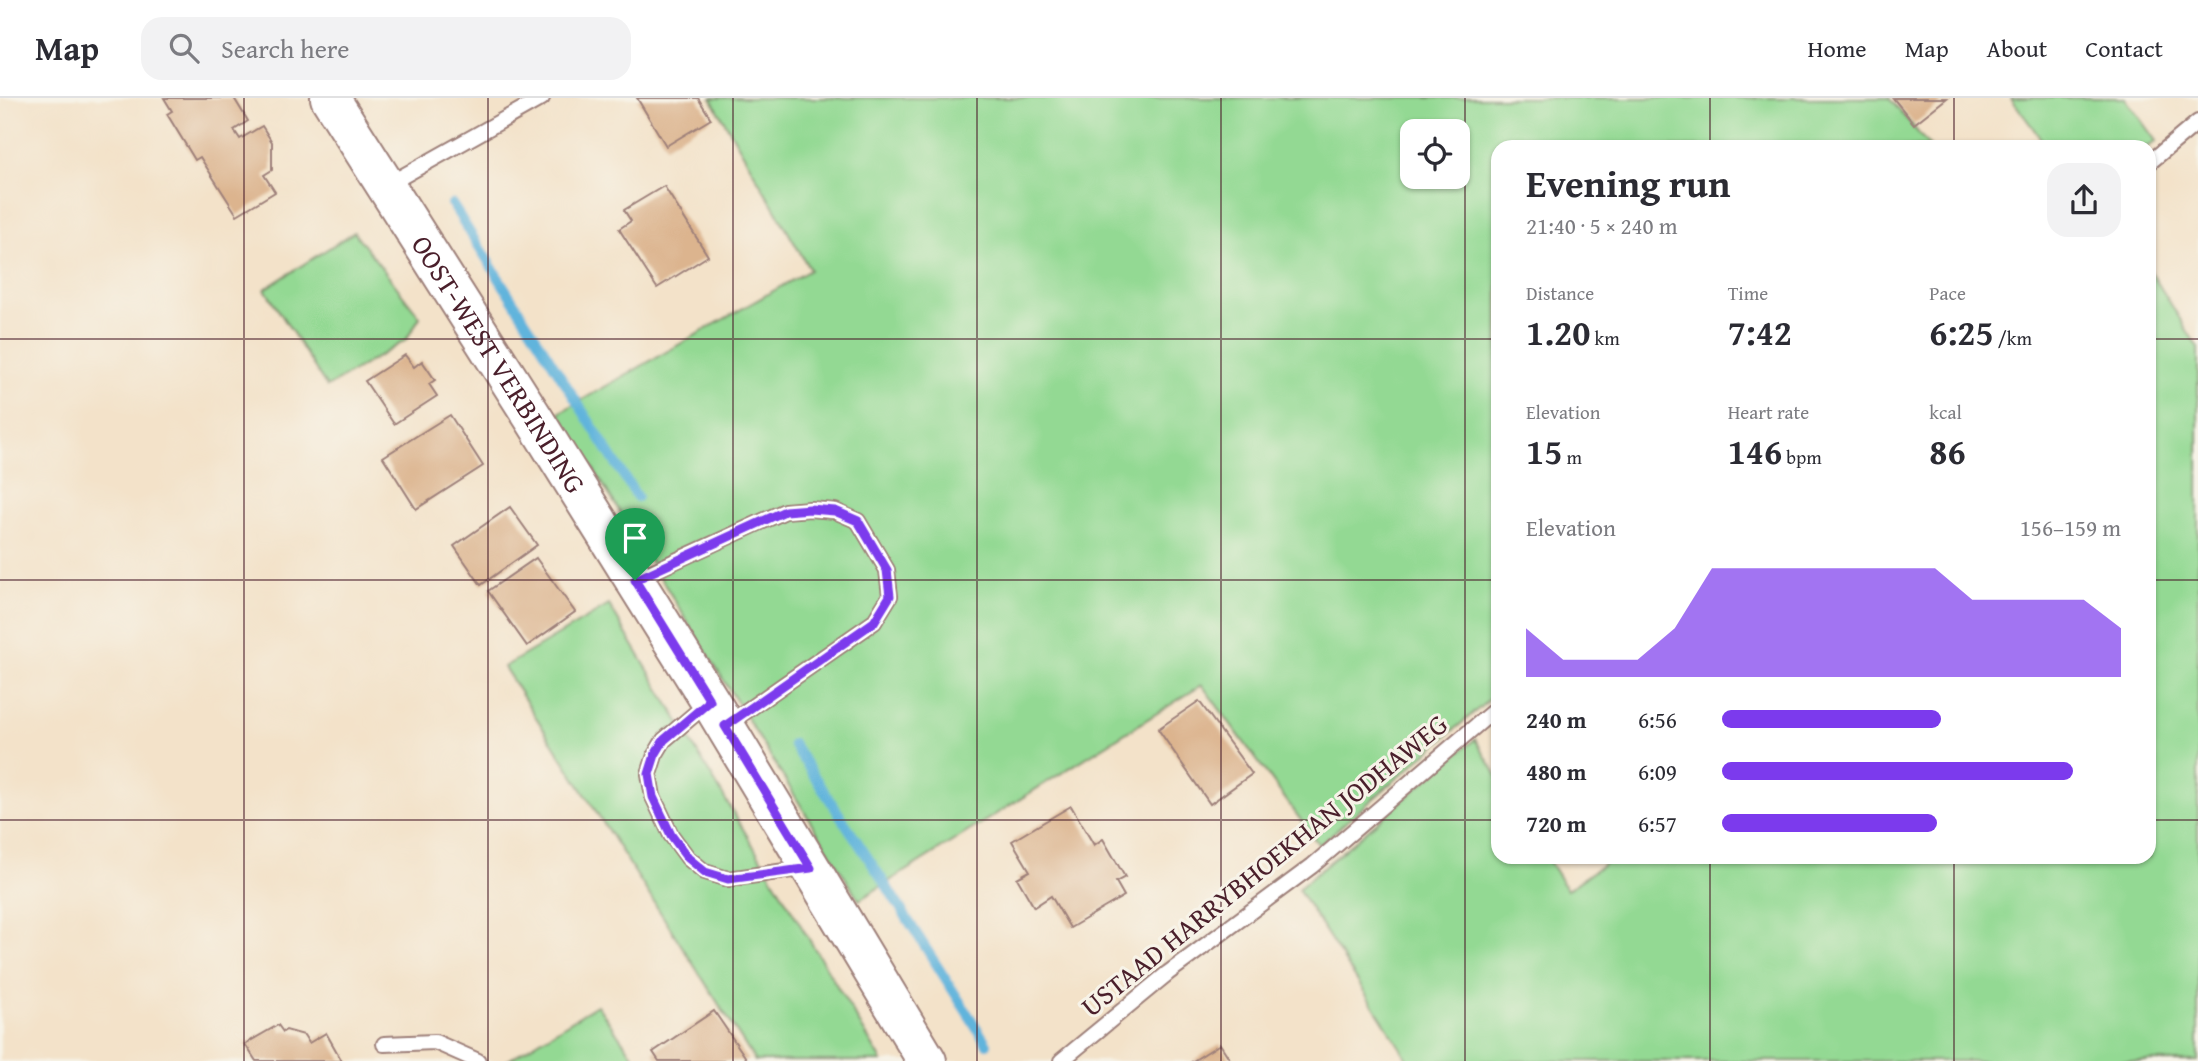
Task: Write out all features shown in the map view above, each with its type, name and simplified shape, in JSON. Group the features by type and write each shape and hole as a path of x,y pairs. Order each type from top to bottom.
{"main road":[{"name":"OOST-WEST VERBINDING","path":"330,98 635,580 927,1061"}],"lane":[{"path":"386,185 542,98"},
{"path":"2156,157 2198,122"},
{"path":"635,580 785,511 835,511 858,521 887,570 890,596 874,622 717,714 664,740 655,755 649,774 653,797 671,835 688,858 705,872 728,879 811,868"},
{"name":"USTAAD HARRYBHOEKHAN JODHAWEG","path":"1061,1061 1168,973 1312,866 1491,712"},
{"path":"384,1044 435,1042 478,1061"}],"green space":[{"path":"711,98 1889,98 1924,140 1491,140 1491,698 1319,845 1202,685 859,900 559,413 810,270"},
{"path":"2011,98 2125,98 2155,140 2042,140"},
{"path":"354,232 420,317 406,340 327,387 265,289"},
{"path":"2156,280 2198,348 2198,1061 1409,1061 1298,889 1475,739 1491,765 1491,864 1551,864 1567,890 1604,864 2156,864"},
{"path":"609,605 882,1061 755,1061 504,667"},
{"path":"597,1005 637,1061 507,1061"}],"building":[{"path":"164,98 234,98 248,121 234,130 240,139 262,126 272,142 272,170 264,175 275,192 237,215 200,157 195,160 167,114 172,111"},
{"path":"637,98 698,98 711,119 666,146"},
{"path":"1893,98 1947,98 1914,124"},
{"path":"664,186 708,256 657,288 619,229 631,221 624,210"},
{"path":"405,355 414,367 422,361 435,380 429,384 437,396 394,424 365,381"},
{"path":"450,415 483,466 416,509 383,457"},
{"path":"510,507 537,545 481,585 454,546"},
{"path":"536,558 575,612 527,646 488,591"},
{"path":"1199,701 1252,774 1210,804 1158,729"},
{"path":"1071,806 1094,845 1103,839 1125,877 1116,882 1124,896 1070,928 1051,896 1034,907 1017,878 1030,871 1012,841"},
{"path":"714,1011 748,1061 659,1061 653,1052"},
{"path":"278,1025 283,1032 286,1030 304,1035 309,1043 326,1033 342,1061 256,1061 245,1044"},
{"path":"1220,1044 1231,1061 1193,1061"}],"waterway":[{"path":"452,204 637,497"},
{"path":"793,744 987,1044"}],"route":[{"path":"785,511 835,511 858,521 887,570 890,596 874,622 725,726 811,868 728,879 705,872 688,858 671,835 653,797 649,774 655,755 664,740 710,701 635,580 785,511"}]}
